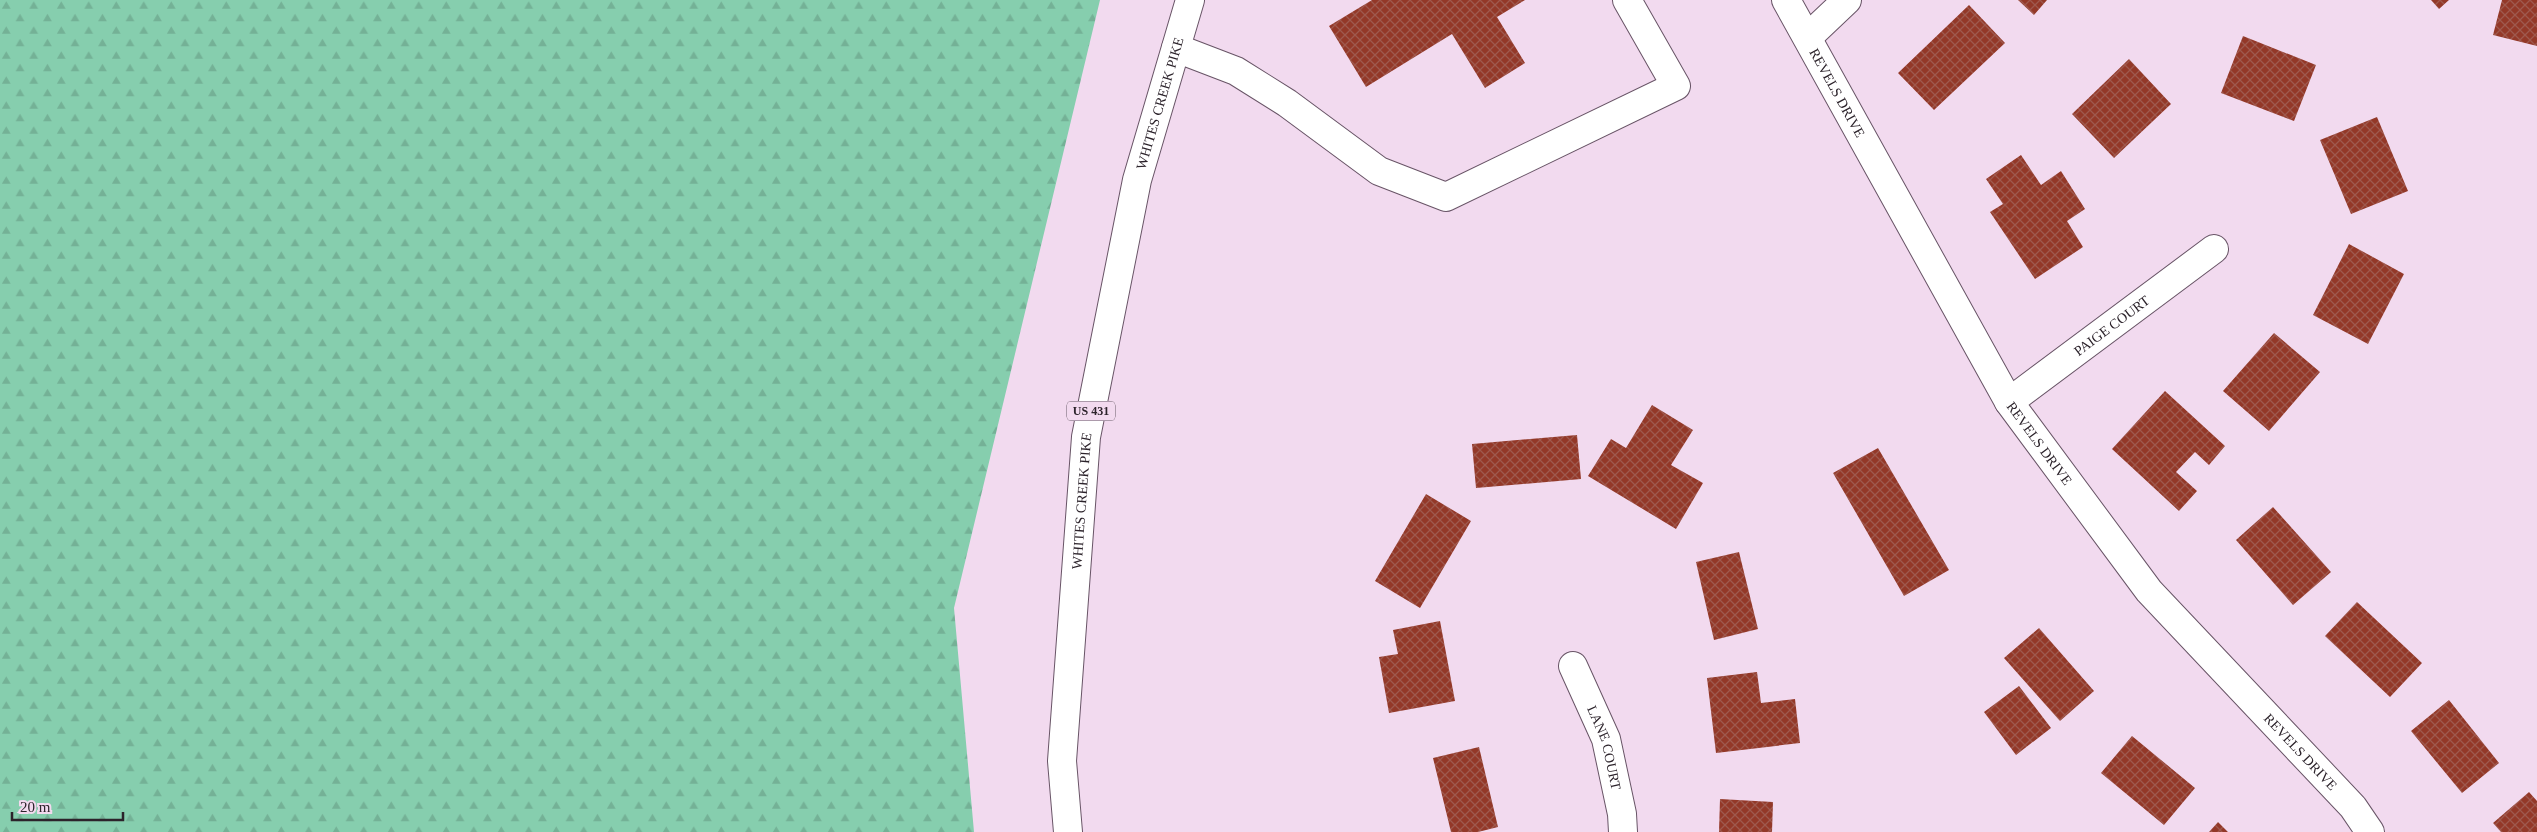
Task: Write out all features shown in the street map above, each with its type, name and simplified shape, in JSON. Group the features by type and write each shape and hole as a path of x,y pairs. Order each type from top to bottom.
{"street":[{"name":"WHITES CREEK PIKE","path":"1068,832 1062,761 1086,437 1137,180 1190,0"},
{"path":"1176,48 1236,71 1287,103 1379,171 1446,196 1676,86 1628,0"},
{"name":"REVELS DRIVE","path":"1786,0 2009,402 2149,590 2353,807 2370,832"},
{"path":"1808,37 1848,0"},
{"name":"PAIGE COURT","path":"2009,402 2214,249"},
{"name":"LANE COURT","path":"1573,666 1606,739 1622,814 1622,832"}],"green space":[{"path":"0,0 1100,0 954,608 974,832 0,832"}],"building":[{"path":"1372,0 1525,0 1497,17 1525,63 1485,88 1452,34 1366,87 1329,26"},
{"path":"2018,0 2047,0 2034,15"},
{"path":"2431,0 2449,0 2439,9"},
{"path":"2502,0 2537,0 2537,46 2493,35"},
{"path":"1969,5 2005,43 1934,110 1898,73"},
{"path":"2243,36 2316,65 2294,121 2221,93"},
{"path":"2129,59 2171,104 2114,158 2072,114"},
{"path":"2377,117 2408,191 2351,214 2320,140"},
{"path":"2021,155 2041,185 2061,171 2085,209 2067,221 2083,247 2035,279 1990,212 2003,204 1986,179"},
{"path":"2349,244 2404,274 2368,344 2313,315"},
{"path":"2274,333 2320,372 2269,431 2223,391"},
{"path":"2165,391 2225,446 2209,465 2195,452 2176,472 2197,491 2179,511 2112,449"},
{"path":"1652,405 1693,430 1671,465 1703,483 1676,529 1588,476 1611,439 1626,448"},
{"path":"1577,435 1581,479 1476,488 1472,444"},
{"path":"1878,448 1949,570 1904,596 1833,473"},
{"path":"1426,494 1471,521 1420,608 1375,581"},
{"path":"2273,507 2331,572 2293,605 2236,540"},
{"path":"1739,552 1758,629 1714,640 1696,562"},
{"path":"2357,602 2422,663 2390,697 2325,636"},
{"path":"1440,621 1455,701 1389,713 1379,657 1398,654 1393,630"},
{"path":"2039,628 2094,691 2060,721 2004,658"},
{"path":"1757,672 1761,703 1795,699 1800,743 1716,753 1707,678"},
{"path":"2019,686 2051,728 2016,755 1984,712"},
{"path":"2449,700 2499,763 2462,793 2411,731"},
{"path":"2132,736 2195,788 2164,825 2101,773"},
{"path":"1479,747 1498,827 1478,832 1451,832 1433,758"},
{"path":"2529,792 2537,801 2537,832 2501,832 2493,823"},
{"path":"1720,799 1773,802 1772,832 1719,832"},
{"path":"2218,822 2228,832 2209,832"}]}
